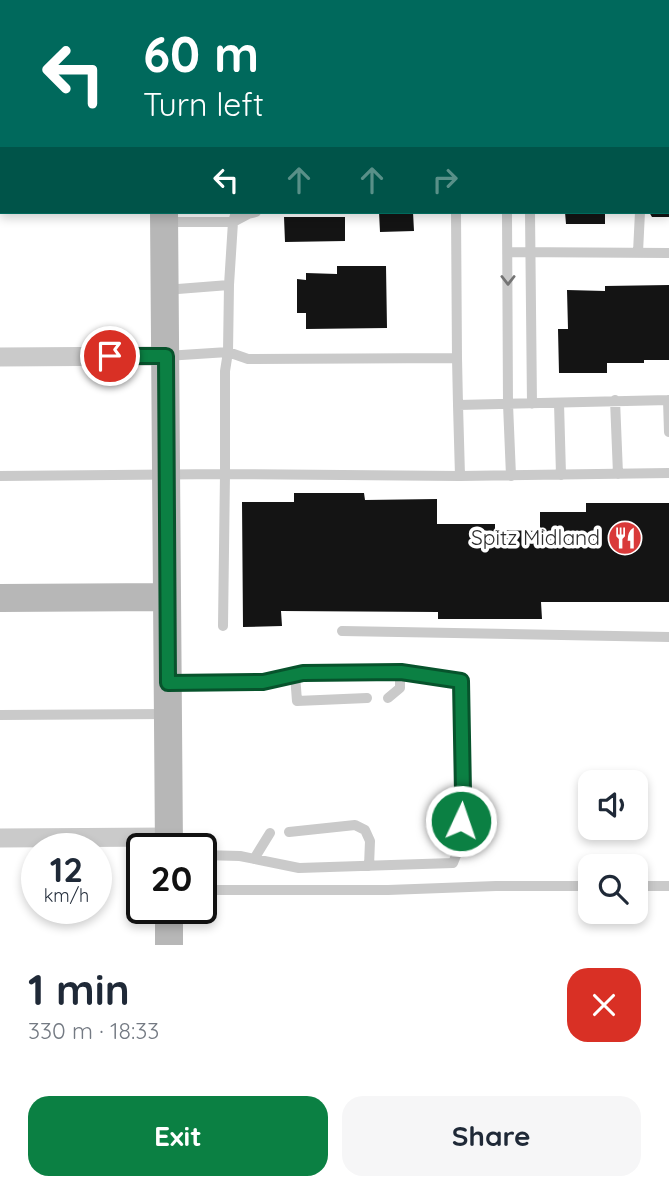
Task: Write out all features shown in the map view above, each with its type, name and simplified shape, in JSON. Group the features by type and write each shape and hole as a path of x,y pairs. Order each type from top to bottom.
{"main road":[{"path":"164,217 169,833"},
{"path":"0,598 167,597"},
{"path":"169,924 169,945"}],"street":[{"path":"0,357 166,356"},
{"path":"0,838 126,842"}],"lane":[{"path":"456,214 460,476"},
{"path":"507,214 511,476"},
{"path":"530,214 531,404"},
{"path":"638,252 640,214"},
{"path":"164,217 234,217 225,370 223,626"},
{"path":"508,252 669,253"},
{"path":"165,290 229,285"},
{"path":"166,356 228,352 248,359 457,358"},
{"path":"615,400 618,474"},
{"path":"458,405 669,400 669,432"},
{"path":"559,403 561,475"},
{"path":"0,476 511,476 669,473"},
{"path":"342,631 669,637"},
{"path":"168,683 263,682 303,673 401,672 461,681 463,793 459,848 453,863 299,868 240,856 217,855"},
{"path":"388,698 400,688 401,672"},
{"path":"295,675 297,701 367,698"},
{"path":"0,715 168,714"},
{"path":"289,832 355,825 365,830 370,841 369,866"},
{"path":"254,859 270,833"},
{"path":"217,890 578,886"},
{"path":"648,886 669,886"}],"building":[{"path":"379,214 413,214 414,231 380,232"},
{"path":"565,214 605,214 605,224 566,224"},
{"path":"650,214 669,214 669,217 652,217"},
{"path":"284,217 345,217 345,241 285,242"},
{"path":"337,266 386,266 387,328 306,329 306,313 297,313 297,279 306,280 306,273 337,274"},
{"path":"669,285 669,360 607,363 607,373 559,373 558,329 568,329 567,290 605,291 605,286"},
{"path":"294,493 364,493 365,500 437,499 437,524 495,524 495,530 540,531 540,512 586,512 586,503 669,503 669,602 541,602 542,619 438,619 438,612 281,611 282,626 243,627 242,502 294,502"}],"place":[{"name":"Spitz Midland","path":"625,538"}],"route":[{"path":"110,356 166,356 168,683 263,682 303,673 401,672 461,681 461,821"}]}
